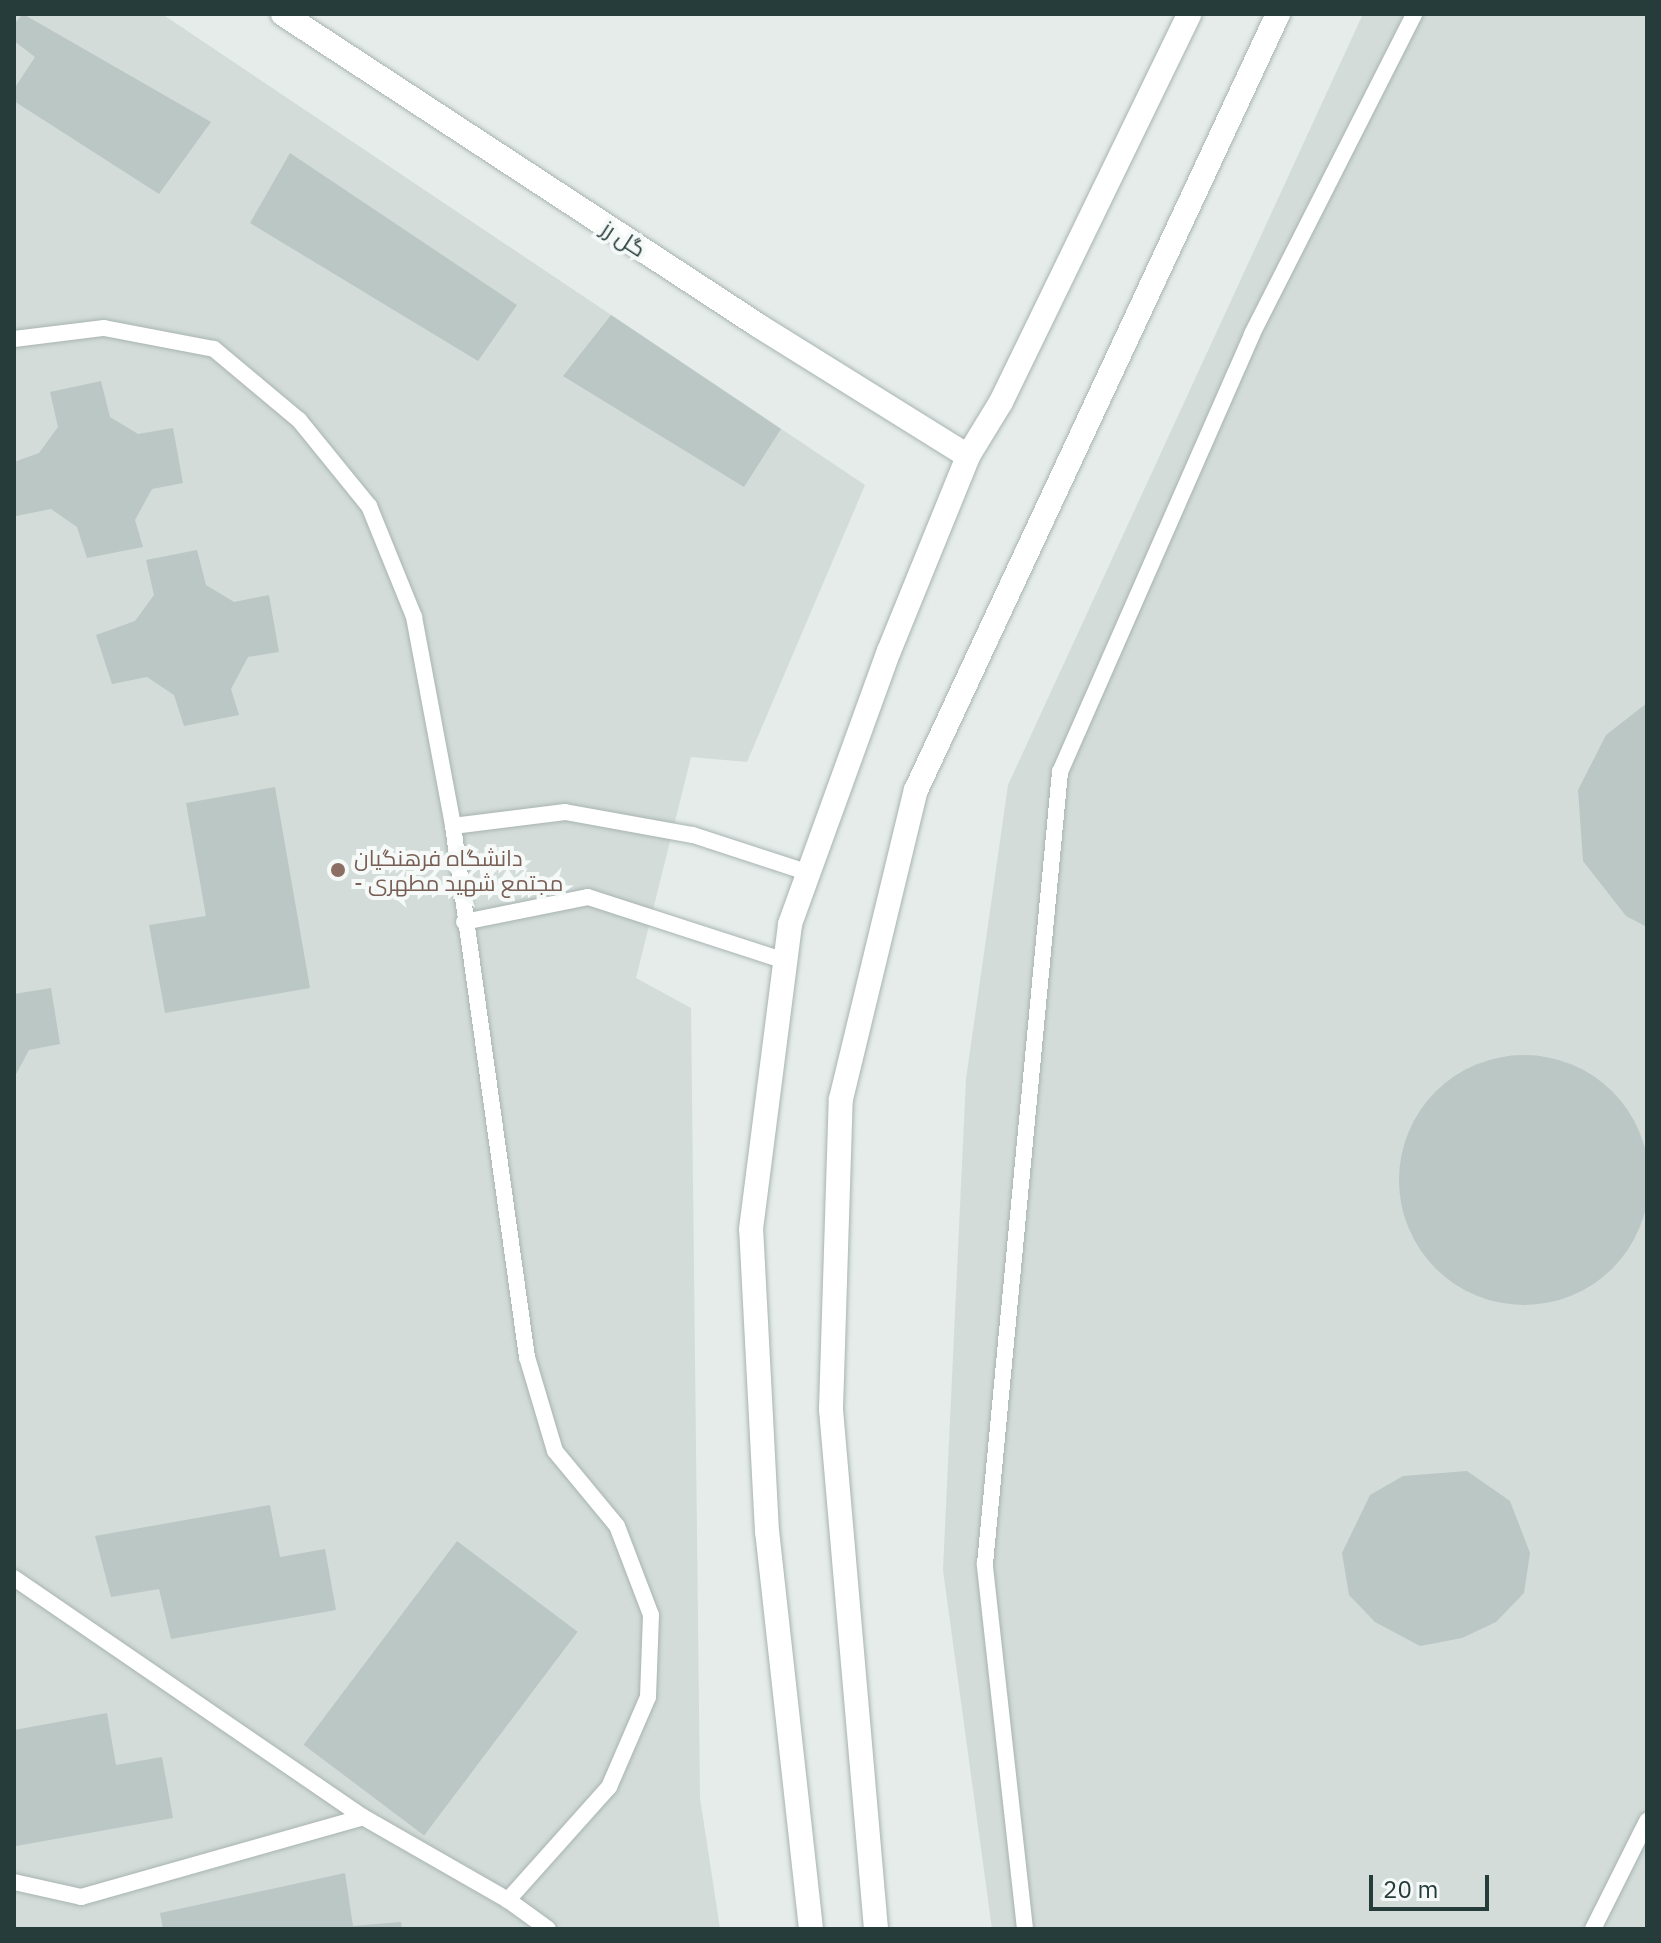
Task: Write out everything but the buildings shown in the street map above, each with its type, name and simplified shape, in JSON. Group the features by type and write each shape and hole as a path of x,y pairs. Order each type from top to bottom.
{"main road":[{"name":"گل رز","path":"283,14 759,326 968,456"},
{"path":"811,1929 767,1532 751,1229 790,924 889,651 968,456 1001,402 1189,14"},
{"path":"876,1929 831,1409 841,1099 916,790 1278,14"}],"lane":[{"path":"1025,1929 985,1564 1060,772 1252,334 1414,14"},
{"path":"14,339 104,328 214,349 299,420 369,506 414,617 453,826 527,1357 555,1451 617,1526 651,1615 648,1697 609,1787 508,1900"},
{"path":"453,826 565,812 693,835 809,873"},
{"path":"464,922 588,897 785,961"},
{"path":"14,1578 363,1817 508,1900 548,1929"},
{"path":"14,1882 81,1897 363,1817"},
{"path":"1593,1929 1647,1821"}],"shaded area":[{"name":"دانشگاه فرهنگیان - مجتمع شهید مطهری","path":"14,14 162,14 865,485 747,762 691,757 636,978 691,1008 700,1798 720,1929 14,1929"},
{"path":"1363,14 1647,14 1647,1929 992,1929 943,1570 966,1079 1008,785"}],"place":[{"name":"دانشگاه فرهنگیان - مجتمع شهید مطهری","path":"338,870"}]}
